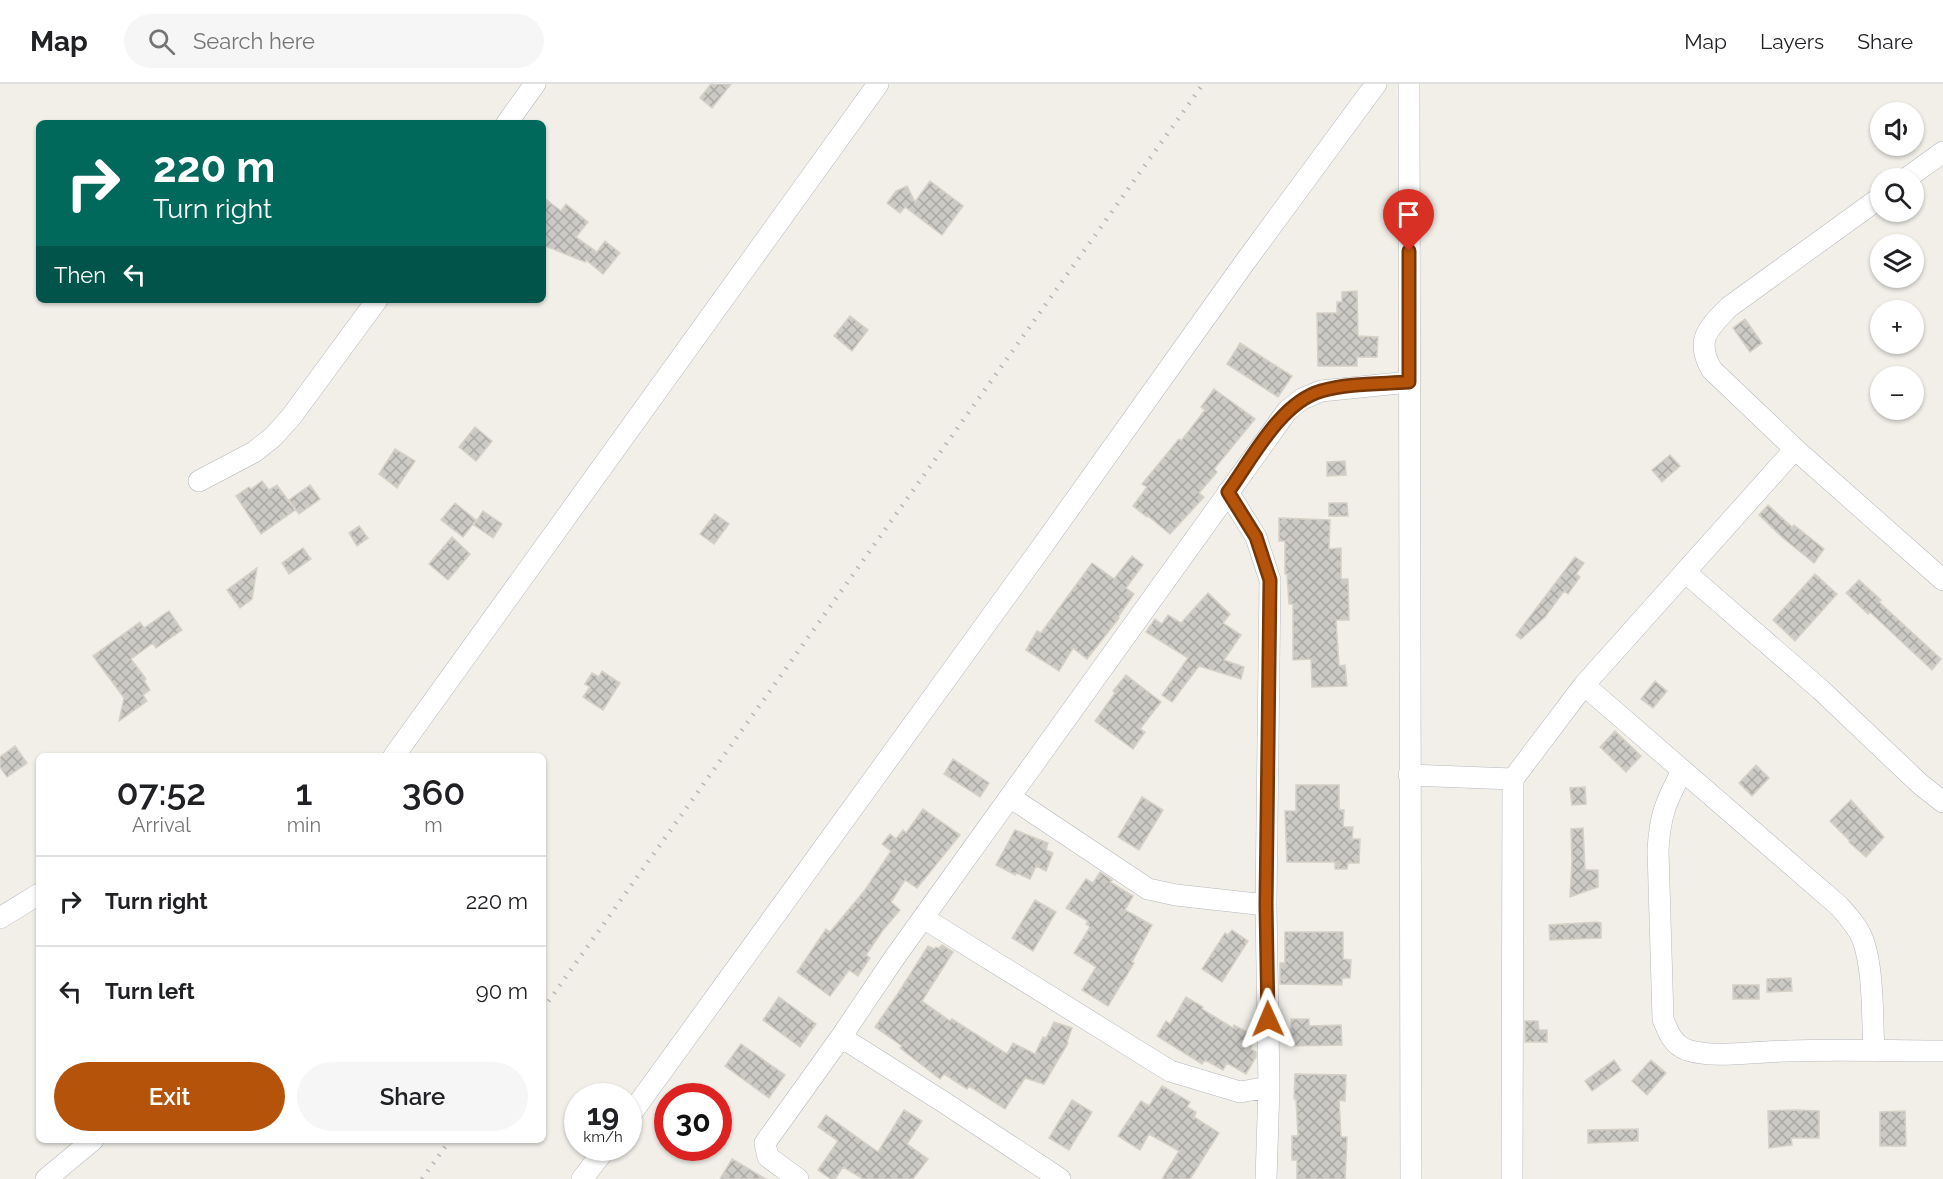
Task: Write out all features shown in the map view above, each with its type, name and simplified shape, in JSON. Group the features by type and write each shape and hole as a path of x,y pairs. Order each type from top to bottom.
{"street":[{"path":"509,120 535,84"},
{"path":"396,753 879,84"},
{"path":"642,1099 1245,262 1376,84"},
{"path":"1409,84 1411,1179"},
{"path":"1921,168 1943,152"},
{"path":"1870,205 1729,307 1708,330 1702,344 1704,357 1712,370 1795,449 1943,580"},
{"path":"199,481 254,452 273,437 291,417 375,303"},
{"path":"798,1179 768,1157 765,1143 1287,411 1302,399 1321,391 1409,382"},
{"path":"1512,1179 1513,779 1584,685 1795,449"},
{"path":"1228,492 1256,537 1270,580 1266,905 1269,1088 1266,1179"},
{"path":"1685,572 1821,690 1920,784 1943,802"},
{"path":"1584,685 1839,906 1851,920 1862,938 1868,959 1874,1051"},
{"path":"1682,771 1664,805 1659,828 1658,850 1663,1019 1674,1041 1684,1049 1718,1054 1789,1050 1943,1051"},
{"path":"1409,775 1513,779"},
{"path":"1010,797 1148,889 1176,895 1266,905"},
{"path":"0,918 36,896"},
{"path":"924,919 1170,1071 1240,1092 1269,1088"},
{"path":"841,1037 945,1102 1060,1179"},
{"path":"46,1179 89,1143"},
{"path":"582,1179 596,1161"}],"building":[{"path":"711,84 731,84 712,108 700,98"},
{"path":"930,181 963,206 942,235 905,207 900,213 887,203 896,191 907,186 915,202"},
{"path":"546,199 561,211 566,204 588,222 576,237 597,252 605,241 620,253 603,274 586,260 585,262 546,246"},
{"path":"1357,291 1358,336 1378,337 1377,357 1357,357 1357,366 1318,366 1317,313 1337,313 1337,302 1342,302 1342,292"},
{"path":"850,316 868,330 852,351 834,336"},
{"path":"1745,319 1762,343 1750,352 1733,328"},
{"path":"1240,343 1292,376 1278,397 1227,364"},
{"path":"1214,389 1255,419 1214,469 1217,472 1199,493 1204,497 1170,534 1133,506 1147,487 1142,484 1179,439 1181,441 1205,410 1201,407"},
{"path":"475,427 492,441 476,461 459,447"},
{"path":"395,449 415,461 397,488 379,474"},
{"path":"1670,455 1680,466 1662,482 1652,470"},
{"path":"1345,461 1346,475 1327,476 1327,462"},
{"path":"262,481 269,490 277,485 295,510 261,534 236,496"},
{"path":"310,485 320,499 299,514 289,500"},
{"path":"455,503 476,520 463,537 441,520"},
{"path":"1329,503 1347,503 1348,516 1329,516"},
{"path":"1768,505 1792,527 1794,525 1824,549 1814,563 1759,515"},
{"path":"483,511 502,524 493,538 474,525"},
{"path":"715,514 729,524 714,544 700,534"},
{"path":"1279,518 1330,520 1329,549 1341,548 1341,579 1348,579 1349,620 1336,620 1339,666 1345,665 1347,686 1312,687 1311,659 1293,660 1293,604 1289,604 1287,574 1285,574 1285,541 1279,541"},
{"path":"359,526 368,538 357,546 349,533"},
{"path":"452,537 470,554 448,580 429,564"},
{"path":"303,548 311,559 289,574 282,563"},
{"path":"1132,556 1143,565 1126,588 1134,594 1119,618 1087,659 1073,648 1059,671 1026,650 1037,631 1041,633 1092,563 1114,579"},
{"path":"1575,557 1584,563 1576,574 1580,577 1568,594 1564,591 1545,617 1521,639 1516,635"},
{"path":"257,568 252,599 240,608 227,590"},
{"path":"1815,574 1837,594 1795,641 1773,620"},
{"path":"1859,580 1881,600 1879,602 1941,659 1932,670 1870,612 1868,614 1846,593"},
{"path":"1208,593 1230,614 1223,623 1241,635 1224,660 1244,667 1241,679 1199,666 1172,702 1162,695 1188,658 1146,632 1155,619 1162,624 1168,615 1181,623"},
{"path":"169,611 182,630 156,648 153,643 131,659 146,679 144,681 150,690 143,695 147,701 119,721 124,698 93,656 140,622 144,628"},
{"path":"602,671 620,683 603,710 583,697 590,687 585,684 592,673 599,677"},
{"path":"1126,675 1161,702 1140,729 1145,732 1133,749 1095,721 1115,693 1113,691"},
{"path":"1655,681 1667,691 1653,708 1641,699"},
{"path":"1615,731 1641,756 1626,772 1600,747"},
{"path":"15,746 27,763 7,777 0,767 0,757"},
{"path":"953,759 989,783 980,797 944,774"},
{"path":"1756,765 1769,778 1752,796 1739,783"},
{"path":"1296,785 1339,785 1339,810 1344,810 1343,827 1353,827 1352,839 1360,839 1359,863 1348,863 1347,869 1335,869 1335,862 1287,862 1285,811 1296,811"},
{"path":"1585,787 1586,804 1572,805 1570,788"},
{"path":"1142,797 1163,810 1139,850 1118,837"},
{"path":"1851,800 1884,837 1866,857 1830,821"},
{"path":"923,809 960,835 917,888 905,880 891,902 900,910 866,955 870,958 858,976 849,970 830,996 797,972 826,929 830,932 865,890 891,851 882,844 890,834 896,839 903,830 906,833"},
{"path":"1583,828 1585,870 1598,870 1598,887 1570,897 1571,829"},
{"path":"1015,830 1048,843 1046,850 1053,853 1046,871 1036,866 1030,879 1016,873 1015,875 996,865"},
{"path":"1100,872 1112,880 1110,882 1133,896 1125,910 1152,925 1132,962 1134,963 1108,1006 1082,990 1096,967 1074,953 1090,927 1086,924 1088,921 1066,908 1086,879 1093,883"},
{"path":"1035,900 1056,912 1033,951 1012,938"},
{"path":"1601,923 1601,938 1550,940 1549,925"},
{"path":"1232,930 1248,941 1222,982 1202,969 1225,933 1228,935"},
{"path":"1285,932 1343,932 1343,959 1351,960 1350,978 1342,978 1342,985 1280,984 1280,963 1285,963"},
{"path":"942,945 953,952 922,1001 950,1021 952,1019 1007,1054 1013,1043 1035,1054 1043,1037 1046,1038 1054,1022 1072,1028 1068,1043 1044,1084 1025,1078 1005,1109 969,1086 967,1089 944,1074 940,1079 900,1048 902,1046 875,1027 928,946 934,949"},
{"path":"1791,978 1792,991 1767,992 1767,979"},
{"path":"1733,985 1759,985 1759,999 1733,999"},
{"path":"779,997 816,1024 800,1047 763,1020"},
{"path":"1186,997 1233,1028 1234,1025 1249,1033 1244,1041 1252,1045 1250,1049 1256,1052 1256,1057 1246,1074 1227,1063 1223,1070 1205,1060 1202,1064 1157,1036 1166,1021 1170,1024"},
{"path":"1291,1019 1309,1019 1309,1026 1341,1025 1342,1045 1291,1046"},
{"path":"1525,1021 1538,1021 1539,1030 1547,1030 1547,1042 1525,1042"},
{"path":"741,1044 785,1075 769,1098 725,1066"},
{"path":"1614,1060 1621,1070 1592,1091 1585,1081"},
{"path":"1651,1060 1666,1073 1647,1095 1632,1081"},
{"path":"1295,1074 1346,1075 1345,1101 1339,1100 1341,1137 1347,1137 1345,1179 1297,1179 1297,1160 1292,1160 1292,1136 1298,1136 1296,1099 1294,1099"},
{"path":"1162,1086 1190,1102 1187,1107 1196,1112 1194,1117 1219,1133 1190,1179 1162,1179 1179,1151 1149,1134 1140,1150 1118,1136 1141,1101 1149,1106"},
{"path":"1072,1100 1092,1112 1069,1150 1049,1138"},
{"path":"904,1110 922,1121 907,1144 928,1159 913,1179 863,1179 843,1167 835,1179 831,1179 818,1170 838,1141 818,1127 826,1115 878,1152"},
{"path":"1768,1111 1819,1111 1819,1138 1791,1138 1792,1145 1769,1148"},
{"path":"1905,1111 1906,1146 1880,1146 1880,1112"},
{"path":"1638,1129 1638,1141 1588,1143 1588,1130"},
{"path":"732,1159 766,1179 720,1179"}],"railway":[{"path":"546,1005 1203,84"},
{"path":"422,1179 448,1143"}],"route":[{"path":"1268,1019 1266,905 1270,580 1256,537 1228,492 1287,411 1302,399 1321,391 1409,382 1409,251"}]}
